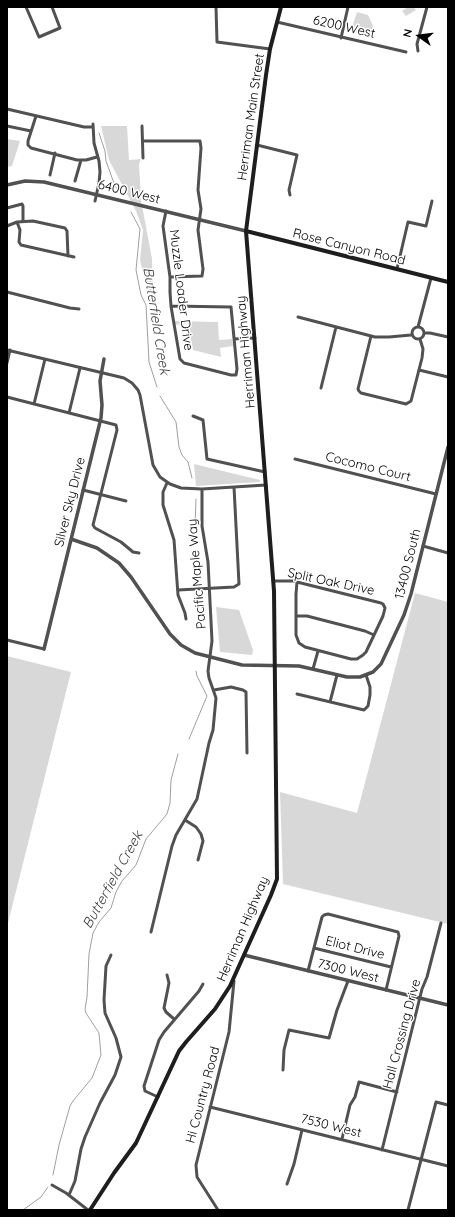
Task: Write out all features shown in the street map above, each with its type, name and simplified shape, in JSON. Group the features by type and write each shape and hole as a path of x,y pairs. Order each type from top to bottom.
{"main road":[{"name":"Herriman Main Street","path":"246,231 256,145 270,49 281,7"},
{"name":"Rose Canyon Road","path":"246,231 448,282"},
{"name":"Herriman Highway","path":"89,1210 136,1143 181,1048 215,1009 234,979 277,879 274,591 246,231"}],"street":[{"path":"26,7 39,37 60,28 52,7"},
{"path":"216,7 217,42 270,49"},
{"path":"340,38 348,7"},
{"path":"418,51 417,44 427,7"},
{"name":"6200 West","path":"277,22 340,38 406,52"},
{"path":"7,109 85,127 93,125 94,143 98,157 100,175 95,201"},
{"path":"36,116 28,142 28,145 31,148 81,160 98,157"},
{"path":"7,126 31,131"},
{"path":"142,126 143,158"},
{"path":"143,141 200,141 201,148 198,190 201,209 198,240 202,261 202,276 170,277"},
{"path":"256,145 297,155 289,190 290,195"},
{"path":"50,175 55,153"},
{"path":"75,181 81,160"},
{"name":"6400 West","path":"7,185 25,181 39,181 246,231"},
{"path":"397,269 408,222 426,226 432,201"},
{"path":"7,208 22,204 24,221"},
{"name":"Muzzle Loader Drive","path":"166,211 163,226 170,277 171,306 181,361 231,375 236,375 237,369 234,339"},
{"path":"7,226 17,222 39,221 66,228 68,256"},
{"path":"17,222 20,232 19,242 21,245 74,257"},
{"path":"418,327 431,278"},
{"path":"7,292 79,309"},
{"path":"171,306 231,307 234,339 255,338"},
{"path":"298,317 371,336 385,338 411,334"},
{"path":"321,388 336,327"},
{"path":"418,327 422,329 424,333"},
{"path":"411,334 413,328 418,327"},
{"path":"424,333 448,337"},
{"path":"420,339 423,337 424,333"},
{"path":"411,334 415,339 420,339"},
{"path":"371,336 358,389 361,393 405,404 409,404 411,401 419,370 423,352 420,339"},
{"path":"7,362 9,350 128,380 138,390 140,395 153,465 158,474 167,483 181,488 202,489 266,484"},
{"path":"34,404 45,359"},
{"name":"Silver Sky Drive","path":"44,649 101,421 102,409 100,388 104,359"},
{"path":"69,413 80,368"},
{"path":"419,370 448,377"},
{"path":"7,397 115,424 117,429 94,526 121,542 133,552 139,554"},
{"path":"193,416 204,420 207,459 265,472"},
{"name":"13400 South","path":"366,675 375,670 381,664 403,619 411,594 448,447"},
{"name":"Cocomo Court","path":"295,459 436,494"},
{"path":"167,483 163,492 162,503 175,545 179,598 186,619"},
{"path":"178,590 234,587 238,585 234,487"},
{"name":"Pacific Maple Way","path":"151,932 172,846 200,791 209,743 213,730 216,700 208,674 212,641 208,562 202,526 202,489"},
{"path":"83,490 126,500"},
{"path":"71,539 92,546 115,560 129,574 172,637 191,651 210,658 247,666 296,666 352,678 366,675 370,695 368,706 366,709 362,710 297,694"},
{"path":"423,546 448,553"},
{"name":"Split Oak Drive","path":"273,581 287,580 297,582 381,603 384,605 384,613 374,635"},
{"path":"296,616 307,616 365,631 374,635 365,654 357,659 351,659 305,647 298,642 296,635 296,616 296,591 297,582"},
{"path":"7,640 44,649"},
{"path":"313,669 318,651"},
{"path":"330,702 337,675"},
{"path":"214,690 231,687 244,690 246,692 247,753"},
{"path":"185,820 196,827 202,834 203,841 198,860"},
{"path":"308,971 322,917 324,914 328,914 398,932 399,936 386,990"},
{"name":"Hall Crossing Drive","path":"382,1150 420,998 428,975 441,923"},
{"name":"Eliot Drive","path":"314,948 392,967"},
{"path":"69,1195 75,1181 85,1137 100,1103 115,1075 121,1057 116,1038 106,1013 104,1000 106,966 111,955"},
{"name":"7300 West","path":"244,955 448,1005"},
{"path":"167,975 169,982 164,1008 166,1012 174,1019"},
{"name":"Hi Country Road","path":"218,1210 197,1177 195,1169 229,1032 234,979"},
{"path":"283,1070 284,1050 289,1030 330,1038 337,1010 348,981"},
{"path":"158,1098 146,1092 144,1086 160,1037 199,991 203,984"},
{"path":"342,1139 350,1105 355,1097 359,1082 396,1092"},
{"path":"408,1210 436,1102 448,1104"},
{"name":"7530 West","path":"210,1106 448,1166"},
{"path":"287,1184 294,1164 302,1130"},
{"path":"52,1185 69,1195 89,1210"}],"shaded area":[{"path":"408,7 414,7 416,10 406,16 402,11"},
{"path":"357,12 368,15 373,26 371,37 352,32 351,30"},
{"path":"101,126 127,126 129,160 141,159 139,164 141,200 152,259 153,290 148,290 140,260 143,230 136,211 109,160"},
{"path":"7,139 20,141 12,166 7,167"},
{"path":"174,321 218,322 219,340 232,339 233,346 220,348 221,357 193,350 188,323 175,325"},
{"path":"194,464 260,480 260,482 196,486"},
{"path":"415,593 448,602 448,924 283,884 280,792 357,813"},
{"path":"216,607 239,610 253,650 252,655 220,652"},
{"path":"7,656 71,672 7,927"}],"waterway":[{"name":"Butterfield Creek","path":"99,133 105,151 106,161 115,186 120,192"},
{"name":"Butterfield Creek","path":"131,212 140,229 136,270 141,295 146,305 149,362 157,387"},
{"name":"Butterfield Creek","path":"160,396 176,422 179,447 182,455 188,462 192,478"},
{"name":"Butterfield Creek","path":"195,528 196,499"},
{"name":"Butterfield Creek","path":"189,739 207,696 196,671"},
{"name":"Butterfield Creek","path":"53,1175 59,1145 70,1106 92,1078 101,1055 99,1033 85,1009 89,954 93,933 99,922 111,908 116,892 122,881 136,865 146,839 167,814 170,803 171,780 178,754"},
{"name":"Butterfield Creek","path":"23,1210 41,1197 48,1187"}]}
